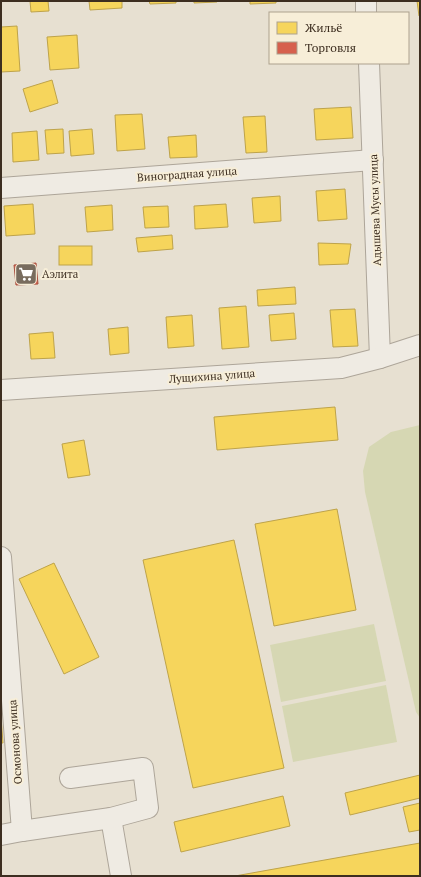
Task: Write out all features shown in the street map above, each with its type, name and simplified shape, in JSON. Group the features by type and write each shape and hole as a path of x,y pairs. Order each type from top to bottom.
{"street":[{"path":"366,1 366,12"},
{"name":"Адышева Мусы улица","path":"369,64 380,358"},
{"name":"Виноградная улица","path":"1,188 373,160"},
{"name":"Лущихина улица","path":"1,390 341,368 380,358 420,345"},
{"name":"Осмонова улица","path":"1,557 3,604 22,831"},
{"path":"1,835 111,818 148,808 143,768 70,778"},
{"path":"111,818 121,876"}],"green space":[{"path":"420,425 420,718 416,712 365,492 363,471 369,447 391,432"},
{"path":"374,624 386,681 281,702 270,645"},
{"path":"386,685 397,742 293,762 282,706"}],"building: Жильё":[{"path":"30,1 48,1 49,11 31,12"},
{"path":"89,1 122,1 122,8 90,10"},
{"path":"149,1 176,1 176,3 150,4"},
{"path":"194,1 217,1 217,2 194,3"},
{"path":"250,1 276,1 276,3 250,4"},
{"path":"417,1 420,1 420,16 419,16"},
{"path":"17,26 20,71 1,72 1,27"},
{"path":"77,35 79,68 50,70 47,37"},
{"path":"52,80 58,103 30,112 23,89"},
{"path":"351,107 353,138 316,140 314,109"},
{"path":"142,114 145,149 117,151 115,115"},
{"path":"265,116 267,152 246,153 243,117"},
{"path":"63,129 64,153 47,154 45,130"},
{"path":"92,129 94,154 71,156 69,131"},
{"path":"37,131 39,160 13,162 12,133"},
{"path":"196,135 197,157 170,158 168,137"},
{"path":"345,189 347,219 318,221 316,191"},
{"path":"280,196 281,221 254,223 252,198"},
{"path":"33,204 35,234 6,236 4,206"},
{"path":"226,204 228,227 195,229 194,206"},
{"path":"112,205 113,230 87,232 85,207"},
{"path":"168,206 169,227 145,228 143,207"},
{"path":"172,235 173,249 138,252 136,238"},
{"path":"318,243 351,244 348,264 319,265"},
{"path":"59,246 92,246 92,265 59,265"},
{"path":"295,287 296,304 258,306 257,290"},
{"path":"246,306 249,347 222,349 219,308"},
{"path":"355,309 358,346 333,347 330,310"},
{"path":"294,313 296,339 271,341 269,315"},
{"path":"192,315 194,346 168,348 166,317"},
{"path":"128,327 129,353 110,355 108,329"},
{"path":"53,332 55,358 31,359 29,334"},
{"path":"335,407 338,440 217,450 214,417"},
{"path":"84,440 90,475 68,478 62,444"},
{"path":"337,509 356,610 274,626 255,524"},
{"path":"234,540 284,768 193,788 143,560"},
{"path":"54,563 99,657 64,674 19,579"},
{"path":"1,717 3,743 1,743"},
{"path":"420,775 420,798 350,815 345,793"},
{"path":"283,796 290,826 181,852 174,822"},
{"path":"420,803 420,830 409,832 403,807"},
{"path":"420,843 420,876 235,876"}],"building: Торговля":[{"path":"36,263 38,284 16,285 14,265"}],"place":[{"name":"Аэлита","path":"26,274"}]}
